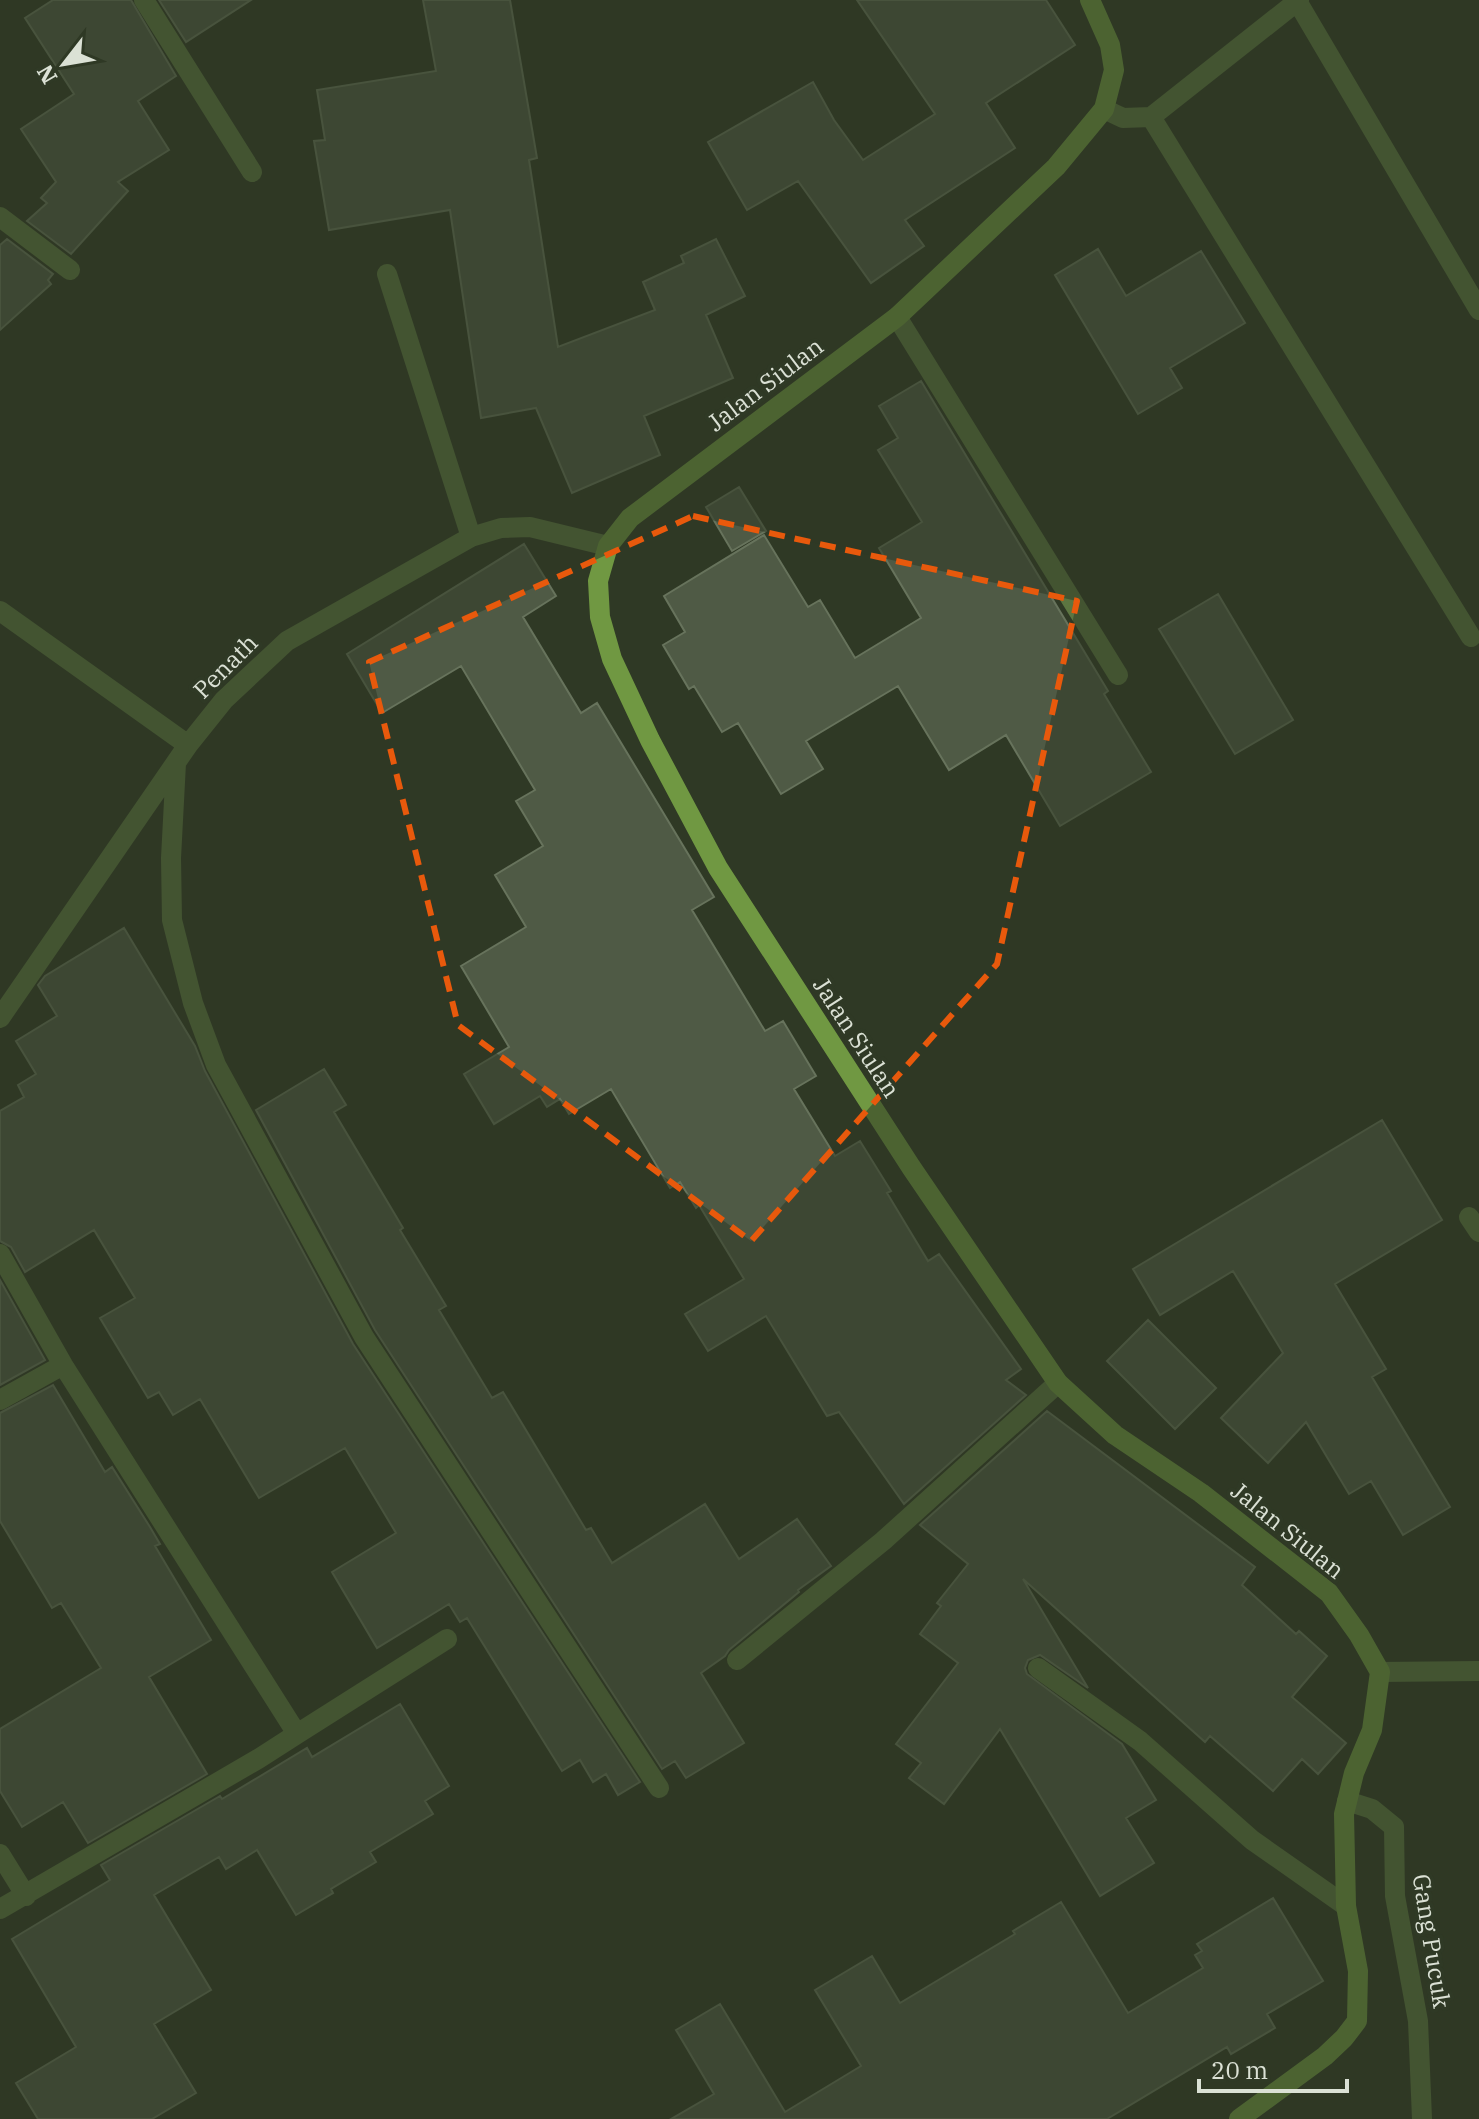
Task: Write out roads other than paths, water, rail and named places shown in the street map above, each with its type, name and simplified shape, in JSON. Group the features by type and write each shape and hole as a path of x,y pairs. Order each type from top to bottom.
{"street":[{"path":"144,0 252,172"},
{"name":"Jalan Siulan","path":"1090,0 1110,45 1114,70 1104,109 1056,167 897,317 630,518 608,546 598,581 604,631 612,659 678,795 718,868 919,1180 1058,1383 1115,1435 1201,1493 1329,1593 1359,1635 1380,1672"},
{"path":"1104,109 1123,118 1151,117 1298,1 1479,310"},
{"path":"1151,117 1471,637"},
{"path":"0,217 70,270"},
{"path":"387,274 471,537"},
{"path":"897,317 1118,675"},
{"name":"Penath","path":"0,1018 188,745 224,700 287,641 471,537 501,528 530,527 608,546"},
{"path":"0,611 188,745"},
{"path":"176,763 171,858 172,920 186,981 216,1065 364,1337 659,1788"},
{"path":"0,1254 63,1365 297,1734"},
{"path":"0,1400 63,1365"},
{"path":"737,1660 883,1541 1058,1383"},
{"path":"0,1909 297,1734 447,1639"},
{"path":"1038,1668 1140,1741 1252,1840 1346,1906"},
{"path":"1239,2119 1325,2056 1357,2021 1358,1971 1346,1906 1344,1814 1354,1773 1372,1730 1380,1672 1479,1671"},
{"name":"Gang Pucuk","path":"1347,1801 1380,1815 1394,1827 1395,1896 1418,2021 1422,2119"},
{"path":"0,1854 26,1896"}]}
